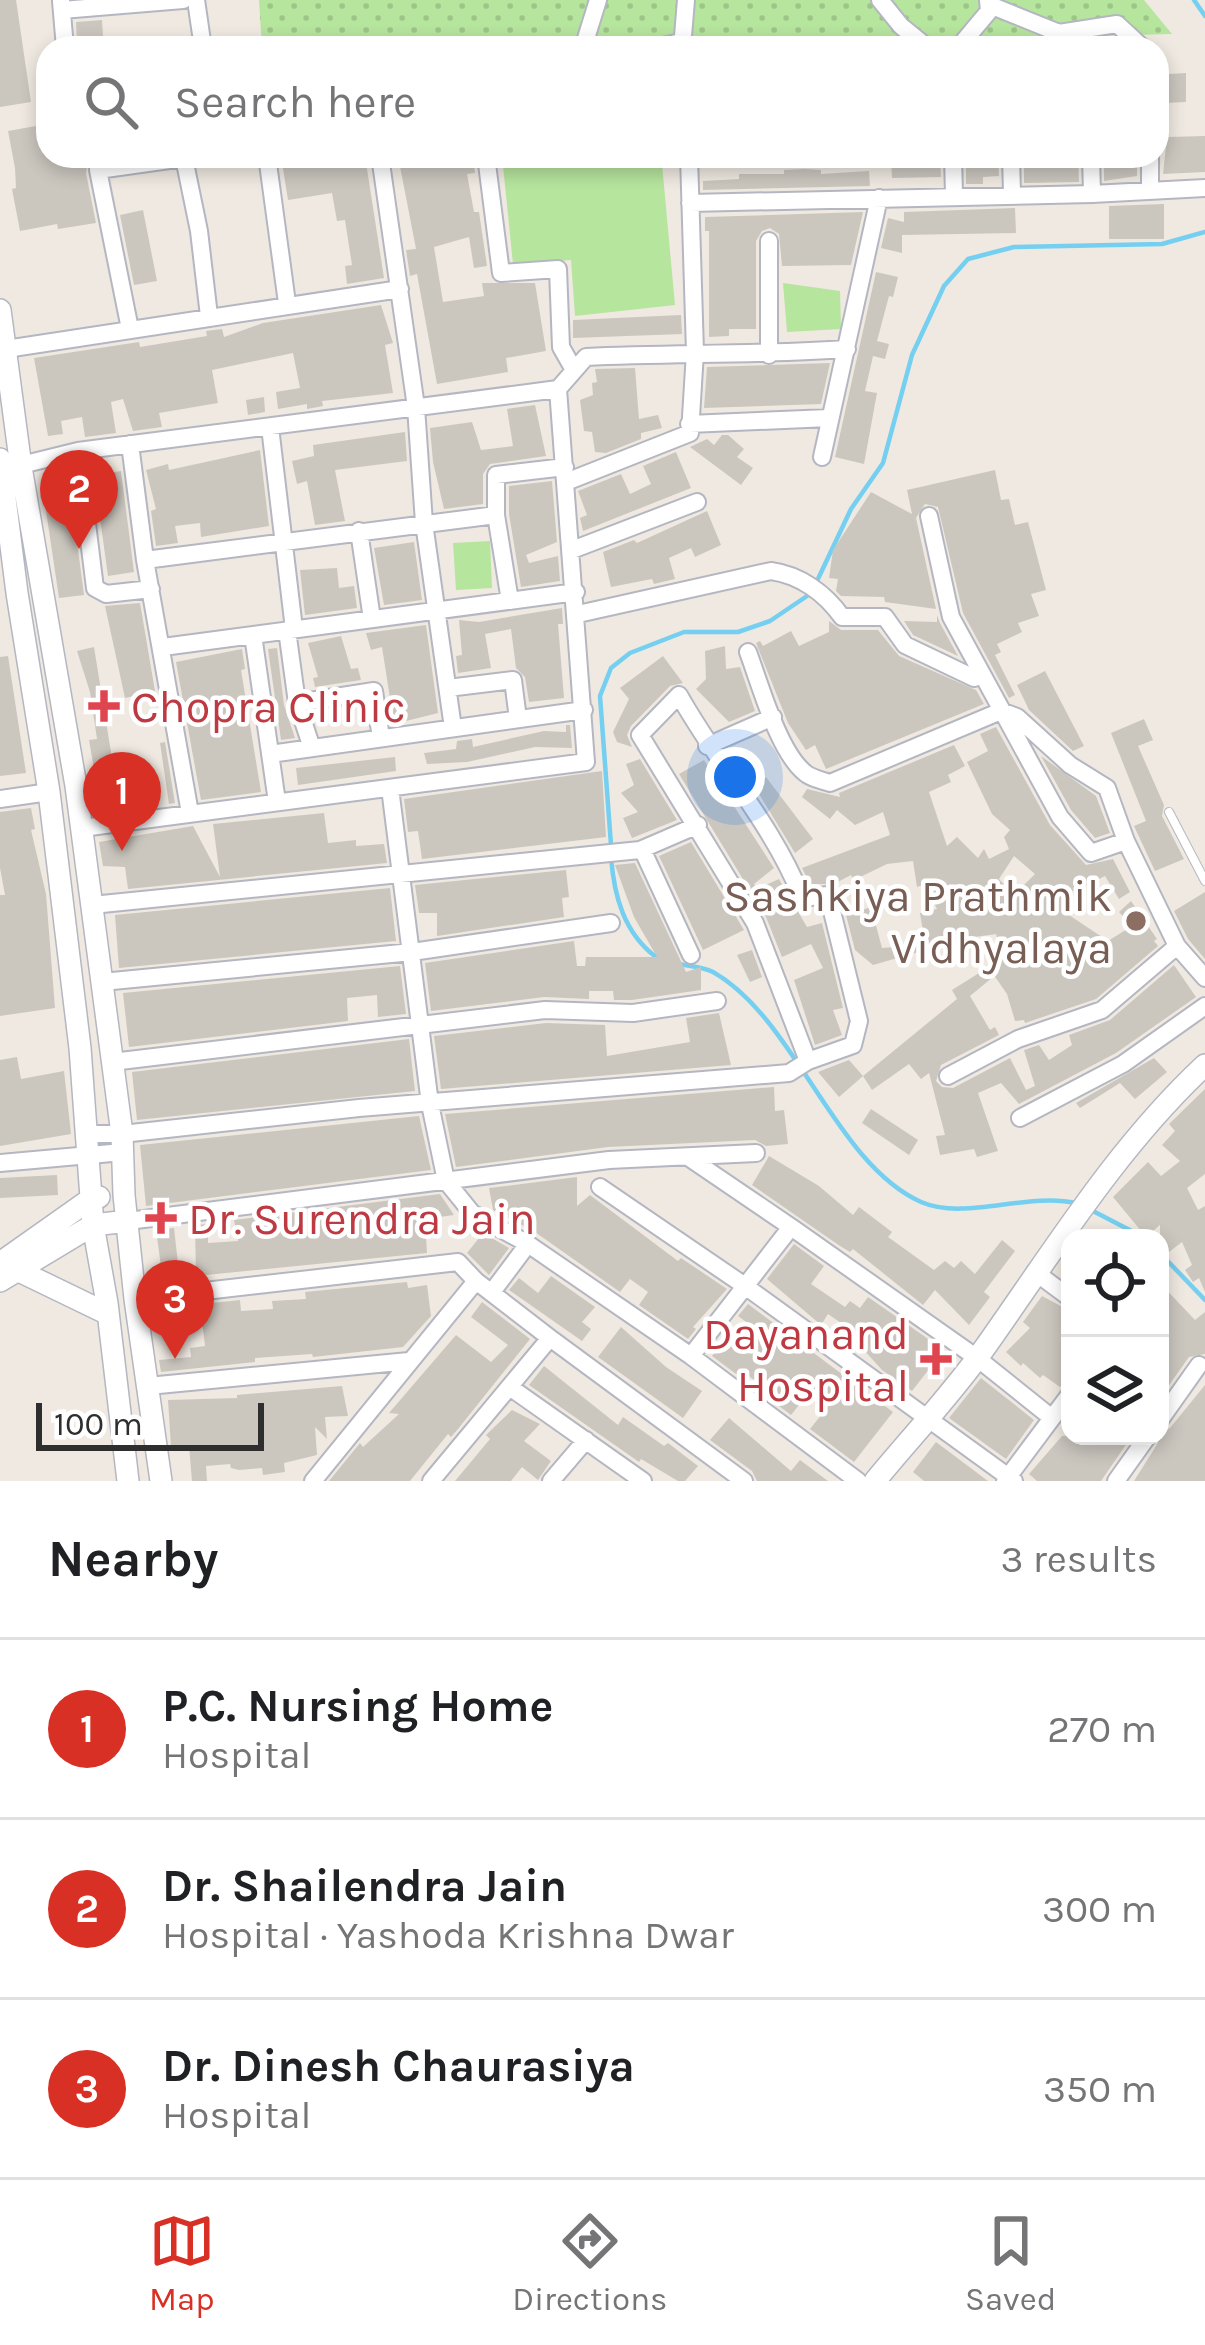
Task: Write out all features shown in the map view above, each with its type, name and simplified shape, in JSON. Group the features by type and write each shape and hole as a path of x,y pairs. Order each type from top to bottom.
{"main road":[{"path":"0,310 6,349 6,465 16,593 49,792 80,1048 93,1225 128,1481"},
{"path":"6,465 82,827 160,1481"},
{"path":"875,1481 977,1358 1109,1175 1205,1064"},
{"path":"6,1272 92,1198 124,1195"},
{"path":"6,1272 93,1225 128,1221"},
{"path":"6,1272 108,1314"}],"street":[{"path":"63,36 62,5 183,0"},
{"path":"196,0 201,36"},
{"path":"587,36 598,0"},
{"path":"682,36 686,0"},
{"path":"880,0 913,36"},
{"path":"966,36 990,2 1059,33 1117,24 1130,36"},
{"path":"112,168 98,170 130,328"},
{"path":"192,168 208,316"},
{"path":"269,168 287,303"},
{"path":"382,168 416,406 424,524 453,728"},
{"path":"487,168 500,273 558,269 561,347 574,370"},
{"path":"510,601 496,515 496,475 566,474 690,433 695,352 689,168"},
{"path":"953,168 954,195"},
{"path":"1011,168 1012,194"},
{"path":"1091,168 1092,194"},
{"path":"1150,168 1150,190"},
{"path":"690,203 1205,188"},
{"path":"822,457 879,198"},
{"path":"769,241 769,355"},
{"path":"6,349 400,289"},
{"path":"6,465 130,444 558,389 586,357 695,352 769,355 847,349"},
{"path":"82,827 586,762 558,389"},
{"path":"689,424 829,418"},
{"path":"271,427 297,703 312,748"},
{"path":"130,444 145,560 190,813"},
{"path":"78,452 95,588 106,595 151,589"},
{"path":"572,550 697,502"},
{"path":"145,560 496,515"},
{"path":"929,517 951,617 1060,817 1091,853 1126,841"},
{"path":"359,531 372,619"},
{"path":"578,614 771,571 795,574 842,617 886,617 905,645 974,678 980,675"},
{"path":"163,647 576,592"},
{"path":"253,635 277,802"},
{"path":"748,652 773,717 807,776 830,783 1001,711 1017,717 1070,765 1107,788 1126,841 1177,946 1205,978"},
{"path":"448,688 513,680 518,719"},
{"path":"297,703 374,691 381,739"},
{"path":"0,1163 87,1143 123,1143 359,1108 802,1065 853,1045 859,1021 828,895 802,898 745,792 707,746 679,695 640,735 755,923 802,1065"},
{"path":"270,754 584,710"},
{"path":"707,746 773,717"},
{"path":"391,788 430,1104 446,1181 472,1213 527,1244 691,1356 858,1481"},
{"path":"0,799 49,792"},
{"path":"92,905 642,849 698,825"},
{"path":"642,849 691,955"},
{"path":"102,982 412,952 611,923"},
{"path":"948,1076 1018,1040 1102,1010 1177,946"},
{"path":"112,1061 545,1010 633,1013 716,1001"},
{"path":"1020,1118 1123,1064 1205,1006"},
{"path":"128,1221 609,1160 755,1153"},
{"path":"687,1156 977,1358 1052,1418"},
{"path":"600,1187 745,1286 1009,1480 1061,1406"},
{"path":"691,1356 791,1227"},
{"path":"492,1292 527,1244"},
{"path":"135,1299 458,1262 550,1338 744,1481"},
{"path":"1035,1272 1061,1291"},
{"path":"313,1481 476,1281"},
{"path":"431,1481 550,1338"},
{"path":"148,1386 410,1361"},
{"path":"1169,1407 1199,1365"},
{"path":"511,1388 644,1481"},
{"path":"551,1481 586,1440"},
{"path":"1116,1481 1142,1445"}],"lane":[{"path":"1169,812 1205,881"}],"green space":[{"path":"259,0 1144,0 1172,34 1096,36 261,36"},
{"path":"503,168 662,168 675,305 575,316 571,260 513,264"},
{"path":"783,283 840,291 841,329 787,332"},
{"path":"490,541 492,588 456,590 453,543"}],"building":[{"path":"0,0 16,0 31,102 0,107"},
{"path":"102,20 103,36 77,36 76,22"},
{"path":"1186,73 1186,102 1169,103 1169,74"},
{"path":"36,126 36,168 87,168 96,223 20,231 8,131"},
{"path":"1205,136 1205,172 1163,174 1164,168 1169,168 1169,137"},
{"path":"283,168 367,168 384,278 347,284 345,266 352,265 345,220 337,221 332,193 288,200"},
{"path":"400,168 474,168 475,173 467,174 474,212 479,212 487,266 474,268 469,237 434,247 443,302 484,296 482,283 535,283 546,351 506,358 508,372 437,384 417,274 410,276 406,250 416,249"},
{"path":"891,168 941,168 941,177 892,178"},
{"path":"966,168 999,168 999,176 983,177 983,184 966,184"},
{"path":"1024,168 1078,168 1079,182 1024,183"},
{"path":"1104,168 1137,168 1137,176 1104,181"},
{"path":"821,170 821,174 869,171 870,186 703,190 703,181"},
{"path":"1164,204 1164,239 1109,239 1109,206"},
{"path":"1015,208 1016,233 902,235 902,253 881,248 888,218 904,222 904,212"},
{"path":"143,210 157,281 134,285 120,215"},
{"path":"863,212 851,265 782,266 779,234 770,228 762,231 756,241 756,329 729,329 729,336 709,337 705,217"},
{"path":"876,272 898,277 877,341 889,344 885,359 873,356 865,391 877,393 864,464 835,457"},
{"path":"381,305 393,343 385,345 393,393 322,401 323,406 307,409 307,404 278,409 276,392 300,388 293,353 212,370 218,403 159,413 162,427 133,431 123,399 111,402 116,433 85,437 82,417 61,421 63,434 48,436 34,358 139,342 140,347 207,336 206,331 222,329 224,337 263,323"},
{"path":"681,315 682,334 573,338 573,320"},
{"path":"830,363 821,404 704,408 707,367"},
{"path":"635,368 639,419 658,415 662,428 641,433 641,439 606,453 595,452 592,432 584,431 580,400 593,395 595,369"},
{"path":"264,397 265,412 248,415 246,400"},
{"path":"535,405 546,456 490,464 483,474 483,504 444,509 430,428 472,422 481,450 513,446 507,409"},
{"path":"405,432 407,461 335,470 345,521 315,525 307,481 297,484 292,461 314,456 313,445"},
{"path":"722,435 744,449 737,457 753,468 741,485 690,447 707,439 714,445"},
{"path":"260,450 269,526 201,537 200,523 175,526 178,543 156,546 151,511 156,509 146,470 168,464 169,470"},
{"path":"676,452 691,488 583,531 580,518 587,515 578,491 621,474 630,494 651,484 643,466"},
{"path":"995,470 1001,500 1009,499 1015,525 1028,522 1046,590 1031,594 1039,616 1018,623 1022,632 997,644 1001,652 995,655 1015,695 1009,698 963,613 938,507 925,504 916,518 936,609 885,602 884,597 841,596 836,591 838,579 829,578 833,550 871,492 912,514 907,490"},
{"path":"121,471 134,572 108,576 94,475"},
{"path":"69,481 84,595 59,598 42,484"},
{"path":"552,481 557,542 526,555 529,563 558,556 560,581 521,587 509,486"},
{"path":"707,511 721,545 695,557 691,548 669,558 675,579 611,587 603,552 634,540 637,543"},
{"path":"414,542 422,600 384,605 374,548"},
{"path":"337,568 339,588 354,586 357,608 305,615 300,570"},
{"path":"140,603 155,691 125,698 105,606"},
{"path":"562,608 563,624 558,624 564,698 529,702 525,677 516,668 511,629 485,634 491,668 458,673 456,656 462,655 459,620 479,622"},
{"path":"937,615 958,656 913,635 904,621 937,622"},
{"path":"829,621 841,630 878,630 899,656 976,690 984,704 826,769 815,745 806,750 788,723 756,643 763,646 791,631 799,646 829,632"},
{"path":"426,625 438,713 394,724 382,647 371,650 366,633"},
{"path":"341,636 351,669 358,668 361,680 315,687 313,678 318,677 308,643"},
{"path":"725,646 726,669 740,667 755,711 729,722 696,689 706,679 705,651"},
{"path":"94,647 116,783 124,782 129,809 104,812 95,775 89,740 97,739 77,651"},
{"path":"277,648 284,705 295,738 281,740 268,649"},
{"path":"242,649 245,669 241,670 261,792 201,800 176,662"},
{"path":"8,656 26,773 0,776 0,657"},
{"path":"663,656 683,683 670,686 631,726 627,735 632,747 617,742 613,732 629,699 620,688"},
{"path":"1045,671 1084,746 1073,751 1029,710 1017,685"},
{"path":"1144,719 1153,740 1138,746 1164,805 1162,816 1184,859 1155,871 1134,826 1146,821 1111,733"},
{"path":"570,725 572,748 535,747 467,762 427,764 424,753 456,749 457,741 472,739 473,747 544,731 566,732"},
{"path":"996,727 1050,825 1086,865 1113,859 1130,892 1119,899 1105,876 1073,892 1079,897 1066,913 1108,941 1132,926 1119,912 1131,901 1157,939 1158,946 1096,999 1025,1023 1015,1021 1007,994 989,968 1018,950 1012,938 999,944 996,934 925,944 920,913 937,909 925,884 917,887 913,861 887,864 834,884 810,884 802,868 890,835 883,812 855,825 837,810 830,819 802,797 807,789 840,797 839,793 954,745 965,766 948,775 951,782 929,792 947,846 957,837 978,858 984,849 989,859 1009,849 1004,837 1010,830 992,814 967,762 988,751 980,734","holes":["1014,856 1035,874 1014,895 999,879"]},
{"path":"165,742 175,803 169,804 160,743"},
{"path":"1041,756 1096,796 1110,833 1095,838 1071,810"},
{"path":"395,757 396,771 298,785 296,768"},
{"path":"640,759 677,820 632,838 623,818 638,812 621,793 634,785 626,764"},
{"path":"704,760 774,868 754,884 757,889 779,879 807,927 822,923 843,1008 833,1010 842,1035 815,1045 794,980 823,968 811,944 782,957 766,917 679,774"},
{"path":"602,771 606,837 422,859 418,831 408,832 404,799"},
{"path":"766,777 813,839 795,853 754,786"},
{"path":"31,808 35,829 31,830 46,894 55,1008 0,1016 0,895 5,895 0,812"},
{"path":"324,813 328,843 384,844 387,863 128,889 125,867 103,866 99,842 193,826 220,877 213,824"},
{"path":"691,842 744,930 703,950 659,856"},
{"path":"635,863 686,972 701,967 701,990 632,1000 614,1000 613,991 589,991 589,999 544,997 431,1011 425,963 574,941 577,966 585,966 586,957 657,957 634,917 615,865"},
{"path":"566,870 569,897 562,898 564,917 437,936 437,913 419,913 415,885"},
{"path":"390,888 396,941 119,968 115,915"},
{"path":"1205,892 1205,959 1174,911"},
{"path":"871,907 882,948 921,945 922,951 873,965 855,950 846,915"},
{"path":"752,950 762,977 750,982 737,955"},
{"path":"1174,965 1196,997 1116,1053 1019,1104 1001,1083 978,1093 998,1151 977,1157 974,1149 940,1155 936,1136 945,1135 929,1073 921,1079 909,1064 872,1090 863,1076 957,999 952,990 987,968 993,977 970,996 990,1030 995,1027 999,1035 941,1065 936,1081 953,1088 1010,1058 1026,1090 1035,1086 1024,1050 1039,1045 1049,1060 1072,1045 1069,1035 1110,1020"},
{"path":"400,966 406,1014 378,1017 377,995 347,998 348,1021 129,1047 123,993"},
{"path":"719,1013 731,1065 441,1089 434,1036 546,1023 605,1025 607,1056 690,1042 686,1018"},
{"path":"409,1039 415,1091 137,1120 132,1072"},
{"path":"17,1057 21,1079 64,1071 71,1134 0,1146 0,1060"},
{"path":"1154,1058 1167,1072 1135,1099 1120,1083 1080,1108 1076,1103"},
{"path":"849,1060 863,1076 839,1097 818,1072"},
{"path":"774,1087 775,1111 784,1110 788,1144 766,1146 755,1140 608,1147 456,1167 445,1114"},
{"path":"1205,1089 1205,1174 1187,1188 1198,1210 1205,1206 1205,1292 1199,1278 1193,1282 1185,1270 1192,1265 1182,1242 1169,1252 1169,1229 1160,1229 1160,1225 1139,1229 1113,1197 1148,1162 1161,1176 1180,1161 1162,1145 1175,1131 1169,1124"},
{"path":"871,1109 918,1140 909,1155 862,1123"},
{"path":"419,1116 431,1170 146,1206 140,1145"},
{"path":"769,1156 819,1186 853,1215 859,1207 892,1232 888,1237 934,1270 945,1261 954,1268 961,1261 975,1274 1002,1240 1015,1251 984,1292 990,1297 969,1325 935,1290 923,1305 853,1249 840,1246 752,1185"},
{"path":"57,1175 58,1195 0,1198 0,1178"},
{"path":"577,1177 577,1206 590,1195 678,1261 681,1258 727,1289 688,1339 639,1305 648,1292 630,1279 620,1292 535,1232 493,1210 489,1188"},
{"path":"440,1194 454,1215 425,1219 427,1253 196,1276 195,1225 208,1224 208,1243 238,1241 234,1220"},
{"path":"174,1228 180,1281 163,1281 156,1230"},
{"path":"483,1233 509,1248 489,1275 467,1253"},
{"path":"794,1244 824,1266 811,1284 845,1307 850,1301 860,1308 868,1297 944,1350 912,1391 850,1343 857,1334 828,1314 821,1325 767,1279"},
{"path":"551,1276 595,1307 582,1322 591,1329 582,1341 509,1290 519,1278 538,1293"},
{"path":"407,1282 408,1288 427,1285 431,1316 403,1347 255,1358 255,1362 161,1372 159,1360 191,1357 190,1348 205,1346 202,1320 168,1326 165,1308 240,1300 241,1311 273,1309 272,1301 306,1299 305,1292"},
{"path":"1169,1293 1195,1320 1205,1312 1205,1354 1189,1357 1169,1385"},
{"path":"1042,1296 1061,1306 1060,1387 1006,1352 1030,1328 1023,1322"},
{"path":"482,1302 530,1339 458,1429 451,1437 448,1434 410,1481 329,1481 360,1443 363,1447 399,1414 389,1413 456,1335 491,1362 508,1345 471,1317"},
{"path":"748,1304 893,1412 854,1462 810,1429 826,1409 807,1395 791,1415 763,1394 767,1389 743,1372 740,1377 712,1356 719,1347 725,1351 756,1329 738,1316"},
{"path":"621,1327 702,1391 683,1418 598,1357"},
{"path":"544,1366 618,1425 623,1417 698,1466 685,1481 678,1481 639,1462 529,1385"},
{"path":"981,1378 1034,1420 1006,1459 949,1418"},
{"path":"1205,1385 1205,1481 1134,1481 1157,1445 1169,1445 1170,1428"},
{"path":"342,1386 348,1416 325,1417 327,1439 315,1427 317,1455 284,1463 285,1472 263,1475 262,1468 206,1466 207,1481 192,1481 189,1446 171,1447 168,1400"},
{"path":"512,1410 540,1424 524,1441 551,1461 538,1480 522,1467 511,1481 455,1481 490,1439 486,1435"},
{"path":"729,1418 791,1471 800,1460 828,1481 757,1481 752,1471 710,1440"},
{"path":"1061,1437 1061,1445 1126,1445 1101,1481 1037,1481 1029,1474"},
{"path":"936,1442 988,1481 924,1481 913,1472"}],"waterway":[{"path":"1194,0 1205,16"},
{"path":"817,581 851,509 883,463 912,355 944,286 968,259 1014,247 1162,244 1205,232"},
{"path":"611,845 600,696 611,668 630,653 684,632 738,632 770,621 813,592"},
{"path":"611,857 623,913 636,937 656,957"},
{"path":"678,964 713,972 742,994 768,1022 863,1156 890,1183 921,1202 957,1209 1037,1201 1076,1203"},
{"path":"1091,1210 1128,1229"},
{"path":"1169,1262 1205,1300"}],"place":[{"name":"Dr. Shailendra Jain","path":"79,549"},
{"name":"Chopra Clinic","path":"104,706"},
{"name":"P.C. Nursing Home","path":"122,851"},
{"name":"Sashkiya Prathmik Vidhyalaya","path":"1136,921"},
{"name":"Dr. Surendra Jain","path":"161,1218"},
{"name":"Dr. Dinesh Chaurasiya","path":"175,1359"},
{"name":"Dayanand Hospital","path":"936,1359"}]}
